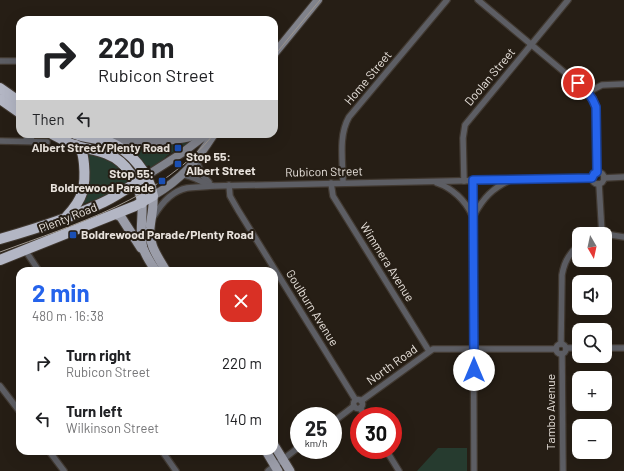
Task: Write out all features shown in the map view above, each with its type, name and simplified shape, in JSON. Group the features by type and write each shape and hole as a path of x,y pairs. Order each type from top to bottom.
{"highway":[{"path":"0,88 16,99"},
{"path":"0,99 16,110"},
{"path":"49,138 109,154 124,166 136,182 142,203"},
{"path":"92,138 117,146 137,162 146,176 153,196"},
{"path":"66,218 78,203 84,187 85,173 83,155 76,145"},
{"name":"Plenty Road","path":"0,239 66,218 105,201 146,176"},
{"name":"Plenty Road","path":"0,260 142,203 153,196"}],"main road":[{"path":"278,49 318,0"},
{"path":"101,140 169,140 187,138"},
{"name":"Plenty Road","path":"146,176 182,153 202,138"},
{"name":"Plenty Road","path":"153,196 182,175 196,160 211,138"},
{"path":"153,196 154,208 150,228 151,241 153,249 164,267"},
{"path":"142,203 142,239 146,254"},
{"path":"115,214 121,217 154,267"},
{"path":"278,451 290,471"},
{"path":"268,455 274,469"}],"street":[{"name":"Home Street","path":"343,183 342,135 344,125 349,117 447,0"},
{"path":"478,0 588,92 593,98 596,107 597,172 592,178 594,183 599,184"},
{"name":"Doolan Street","path":"464,181 464,125 568,0"},
{"path":"0,61 16,61"},
{"path":"588,92 602,85 624,84"},
{"path":"24,141 31,138"},
{"path":"0,141 24,141 49,138"},
{"path":"196,160 205,180 216,186"},
{"path":"597,172 601,173 604,178"},
{"name":"Rubicon Street","path":"182,175 192,176 206,184 216,186"},
{"path":"604,178 624,177"},
{"name":"Rubicon Street","path":"152,218 164,202 183,189 229,185 592,178"},
{"path":"599,184 604,178"},
{"path":"473,180 474,471"},
{"name":"Rubicon Street","path":"473,217 480,204 488,195 498,187 511,180"},
{"name":"Rubicon Street","path":"430,181 440,184 455,193 465,204 473,217"},
{"name":"Wimmera Avenue","path":"331,183 333,196 429,351"},
{"path":"599,184 602,227"},
{"name":"Goulburn Avenue","path":"229,185 230,195 238,210 274,267"},
{"path":"612,235 624,237"},
{"path":"25,250 36,267"},
{"path":"566,348 565,352 562,354 558,353 556,349 558,345 561,344 562,274 564,264 572,251"},
{"name":"Goulburn Avenue","path":"278,273 358,400"},
{"path":"561,344 565,345 566,348 572,348"},
{"name":"North Road","path":"358,400 429,351 438,349 474,348 556,349"},
{"path":"612,348 624,348"},
{"name":"Tambo Avenue","path":"562,354 563,471"},
{"path":"0,386 16,407"},
{"path":"357,407 362,405 358,400"},
{"path":"274,469 290,454"},
{"path":"52,455 64,471"},
{"path":"165,455 176,471"},
{"path":"392,459 399,471"}],"green space":[{"path":"192,139 193,141 168,155 157,165 151,168 149,165 146,167 136,154 125,144"},
{"path":"87,151 111,162 120,169 129,181 100,198 80,205 89,192 90,177"},
{"path":"438,448 467,448 467,471 417,471"}],"tram line":[{"path":"278,51 320,0"},
{"path":"0,252 58,231 116,207 143,193 169,176 193,157 210,138"}],"place":[{"name":"Albert Street/Plenty Road","path":"178,148"},
{"name":"Stop 55: Albert Street","path":"178,164"},
{"name":"Stop 55: Boldrewood Parade","path":"162,181"},
{"name":"Boldrewood Parade/Plenty Road","path":"73,235"}],"route":[{"path":"474,370 473,180 592,178 592,176 597,172 596,107 593,98 578,83"}]}
